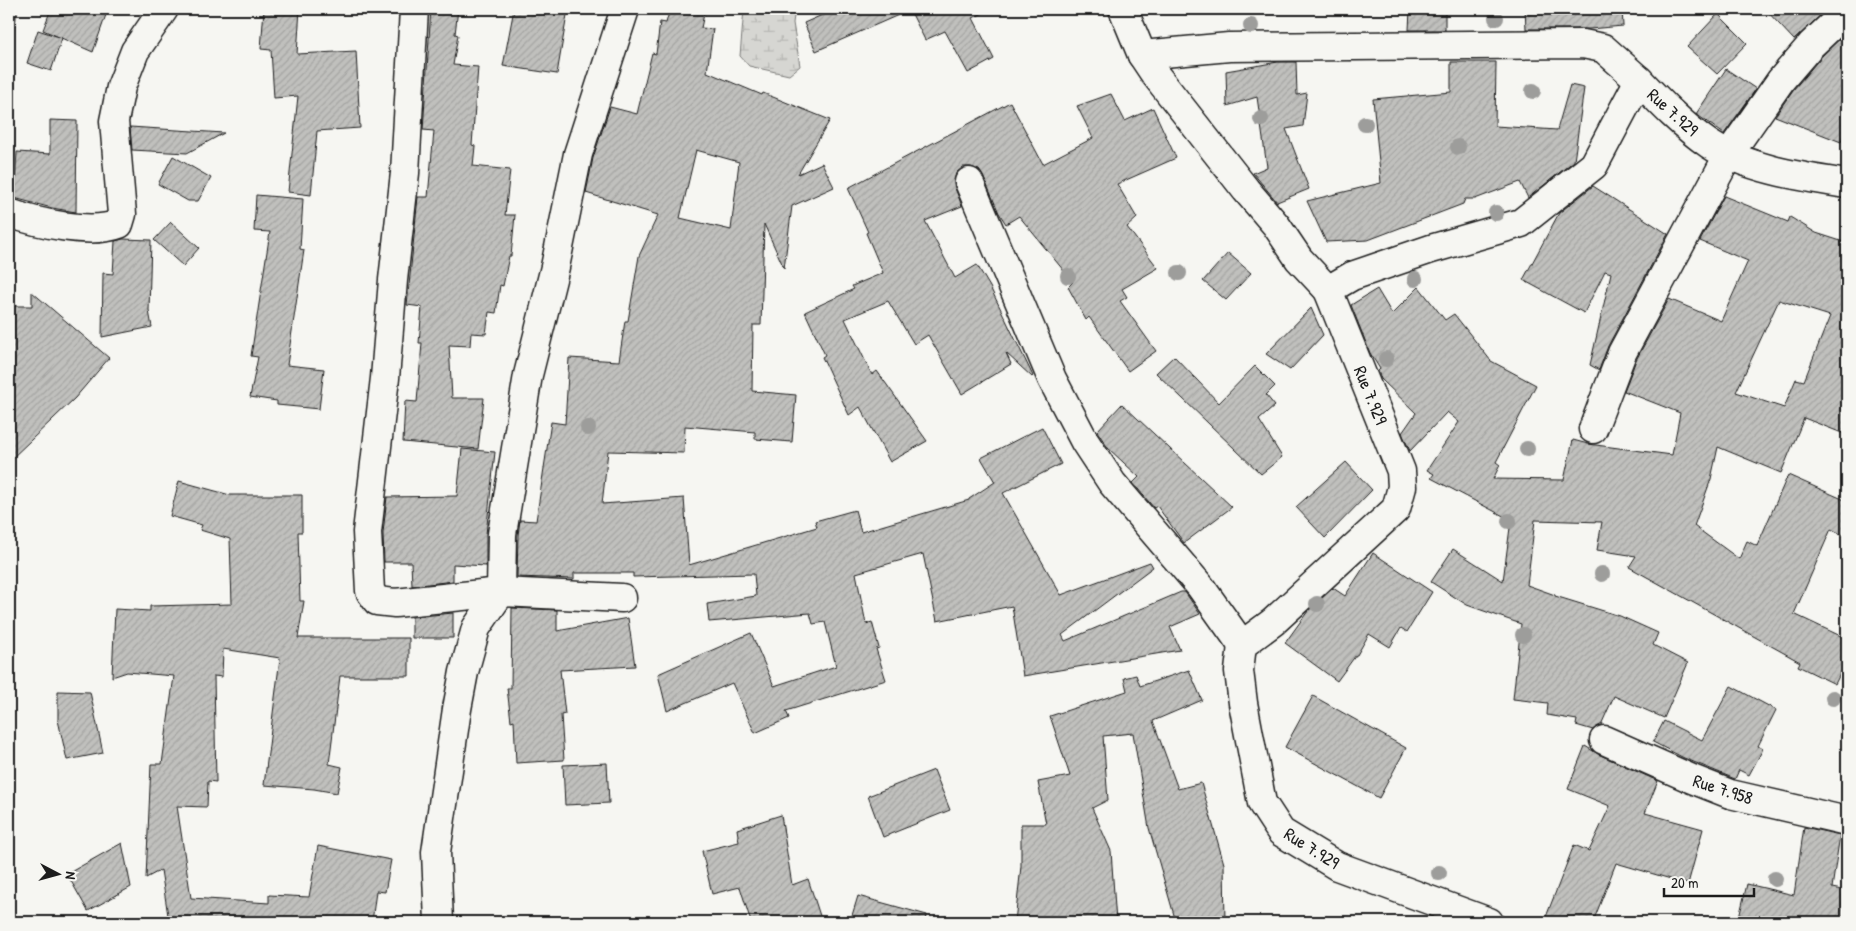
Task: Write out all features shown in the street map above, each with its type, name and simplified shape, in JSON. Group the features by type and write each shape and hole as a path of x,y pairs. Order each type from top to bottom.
{"street":[{"path":"9,213 28,220 66,227 110,228 119,224 122,214 114,121 115,112 121,87 135,51 164,9"},
{"path":"414,9 405,173 393,280 385,378 367,532 370,591 377,601 395,603 502,592 622,598"},
{"path":"439,922 436,852 457,710 476,628 502,592 502,534 528,375 555,267 578,154 626,9"},
{"path":"1123,9 1142,54 1246,190 1276,225 1299,259 1328,290"},
{"path":"1593,429 1622,353 1729,154 1781,80 1810,45 1847,11"},
{"path":"1142,54 1229,47 1583,44 1603,48 1639,80"},
{"name":"Rue 7.929","path":"1489,922 1337,866 1282,832 1262,803 1243,703 1239,671 1242,645 1273,622 1396,509 1402,487 1402,470 1328,290 1361,273 1431,249 1521,223 1594,165 1639,80 1671,114 1710,144 1729,154 1747,162 1812,178 1847,184"},
{"path":"969,182 1052,379 1085,442 1112,483 1200,586 1242,645"},
{"name":"Rue 7.958","path":"1604,740 1730,794 1847,821"}],"green space":[{"path":"9,9 18,9 11,44 15,96 9,147"},
{"path":"744,9 795,9 793,23 800,66 789,75 749,66 740,56"}],"building":[{"path":"51,9 108,9 93,52 43,30"},
{"path":"264,9 300,9 297,54 356,51 360,128 317,131 311,195 288,192 298,96 274,98 271,50 261,49"},
{"path":"431,9 458,9 455,34 458,35 453,65 478,67 472,145 475,146 473,166 510,170 505,215 515,215 511,256 509,256 503,286 500,285 496,313 489,312 486,334 471,333 470,346 449,345 452,398 484,398 478,449 403,442 405,401 417,402 422,343 419,343 422,307 407,305 418,197 428,197 434,131 423,130"},
{"path":"514,9 568,9 557,74 503,66"},
{"path":"670,9 705,9 701,28 713,29 707,72 830,120 798,174 822,163 834,187 792,206 784,268 764,224 761,325 753,325 752,391 796,395 792,442 755,439 755,432 685,426 684,453 608,451 602,504 684,498 689,565 817,527 815,521 855,510 861,532 969,500 995,482 981,458 1042,427 1061,464 1003,493 1061,595 1150,562 1153,567 1062,635 1065,641 1181,592 1185,592 1200,614 1170,627 1180,650 1023,676 1012,606 937,621 923,554 856,573 866,624 872,622 879,648 876,649 886,680 786,711 789,718 755,733 732,683 667,711 658,674 751,633 774,686 836,666 825,622 813,624 810,613 709,622 707,604 756,596 754,574 633,577 633,573 574,573 574,579 517,577 520,520 536,521 551,422 565,424 569,358 619,361 625,321 628,321 639,256 658,215 586,193 593,158 610,107 637,114 652,53 656,54 660,22 666,23","holes":["696,150 739,162 731,230 680,218"]},
{"path":"836,9 991,9 973,18 994,59 968,73 945,31 925,40 910,10 816,51 804,23"},
{"path":"1410,9 1445,9 1445,30 1409,30"},
{"path":"1525,9 1622,9 1623,26 1589,29 1526,29"},
{"path":"1765,9 1827,9 1794,40"},
{"path":"1718,14 1747,43 1717,74 1687,47"},
{"path":"38,30 62,38 51,71 27,63"},
{"path":"1847,32 1847,125 1841,142 1775,116 1793,90 1822,56"},
{"path":"1278,62 1296,62 1297,95 1307,93 1303,126 1286,129 1309,189 1277,202 1253,173 1267,167 1257,97 1227,106 1226,71"},
{"path":"1451,62 1496,62 1495,126 1557,130 1570,85 1584,88 1574,161 1528,198 1520,182 1475,199 1465,199 1463,204 1368,240 1326,242 1307,201 1381,183 1373,99 1451,92"},
{"path":"1726,69 1756,89 1724,134 1696,114"},
{"path":"1111,94 1125,121 1153,108 1176,158 1117,184 1137,218 1127,227 1158,268 1122,289 1127,297 1120,301 1156,351 1128,371 1089,317 1086,320 1068,287 1073,282 1019,216 1006,224 979,170 963,167 956,173 954,181 962,206 925,221 955,278 977,265 990,287 1033,376 1006,353 1011,364 962,394 928,335 914,344 888,301 845,319 872,375 877,371 927,441 890,462 860,407 849,415 822,357 825,355 805,312 854,289 852,286 883,273 866,233 868,232 848,188 1010,102 1043,164 1093,138 1077,106"},
{"path":"50,120 77,121 76,212 14,198 17,152 50,154"},
{"path":"130,127 224,133 187,153 132,150"},
{"path":"173,156 211,178 198,201 188,201 158,184"},
{"path":"1593,186 1668,234 1608,346 1599,370 1590,365 1611,273 1605,271 1584,313 1523,280 1559,213"},
{"path":"256,195 303,199 300,249 304,250 287,365 324,369 319,409 277,405 277,401 250,397 258,357 251,356 270,232 254,231"},
{"path":"1724,196 1788,222 1790,217 1816,233 1847,243 1847,435 1804,418 1781,473 1718,447 1711,479 1694,526 1739,559 1747,541 1757,546 1788,475 1847,501 1847,537 1831,529 1794,614 1847,639 1847,660 1835,684 1798,666 1800,662 1629,567 1636,556 1597,550 1602,522 1535,520 1527,585 1555,596 1620,616 1658,633 1653,645 1688,663 1664,718 1614,696 1601,725 1593,730 1576,725 1577,720 1547,715 1548,703 1513,699 1521,624 1467,605 1431,582 1453,549 1503,581 1511,520 1431,478 1434,474 1427,470 1459,422 1447,412 1410,451 1402,433 1416,413 1381,379 1378,371 1380,369 1370,353 1351,305 1377,289 1392,314 1419,287 1445,320 1454,314 1491,361 1536,385 1496,462 1500,465 1493,479 1564,480 1573,440 1588,444 1672,455 1680,413 1624,391 1636,360 1669,299 1721,321 1748,261 1700,241","holes":["1779,300 1830,316 1804,381 1796,379 1784,408 1736,392"]},
{"path":"171,222 199,248 183,266 154,240"},
{"path":"123,239 151,240 149,311 152,327 102,337 103,273 113,274 115,241"},
{"path":"1228,253 1251,273 1226,300 1203,281"},
{"path":"32,292 109,358 75,398 9,461 9,306 32,306"},
{"path":"1311,308 1323,335 1290,370 1266,354"},
{"path":"1174,356 1219,403 1255,366 1275,386 1266,395 1275,406 1259,420 1282,457 1261,474 1156,373"},
{"path":"1122,404 1232,507 1184,543 1157,506 1154,508 1133,483 1139,477 1108,448 1097,431"},
{"path":"462,449 495,452 486,534 486,566 453,564 453,581 412,586 411,562 384,562 383,533 387,497 457,496"},
{"path":"1346,462 1372,490 1325,538 1296,507"},
{"path":"179,481 230,495 302,495 302,532 298,532 300,601 304,601 298,638 409,638 409,676 340,676 329,764 342,767 337,793 264,785 280,658 223,649 222,677 214,676 216,782 208,781 207,807 177,806 191,898 269,903 269,895 309,897 318,846 391,860 385,892 376,891 372,922 169,922 161,870 146,878 151,764 162,764 174,676 127,672 112,677 115,609 150,611 150,606 232,604 230,539 200,530 202,525 170,516"},
{"path":"1373,553 1432,592 1407,632 1401,628 1390,647 1369,634 1357,655 1337,681 1285,643 1308,611 1333,588 1345,596"},
{"path":"512,608 557,610 557,631 628,618 635,666 560,670 565,714 561,715 564,760 516,763 514,720 511,721 507,688 511,688"},
{"path":"453,613 453,638 412,638 412,617"},
{"path":"1189,670 1202,700 1153,721 1178,789 1201,783 1224,864 1225,922 1176,922 1149,828 1133,733 1103,736 1108,800 1092,808 1111,851 1116,922 1015,922 1021,866 1021,824 1046,824 1038,782 1070,776 1050,716 1127,691 1124,678 1136,675 1140,686"},
{"path":"1731,686 1776,710 1758,746 1763,749 1749,775 1739,770 1735,779 1684,758 1653,742 1664,721 1702,740"},
{"path":"58,691 90,692 103,753 67,760 58,720"},
{"path":"1313,696 1406,748 1379,798 1285,747"},
{"path":"1585,746 1598,754 1658,781 1645,813 1703,829 1688,884 1616,863 1593,922 1544,922 1574,845 1589,851 1610,806 1568,789"},
{"path":"607,763 609,803 565,805 563,765"},
{"path":"934,770 950,810 883,837 868,796"},
{"path":"781,815 792,885 808,879 822,922 751,922 740,887 712,894 702,851 739,842 737,829"},
{"path":"1804,827 1840,835 1832,888 1847,891 1847,922 1738,922 1747,884 1794,895"},
{"path":"122,843 131,887 88,911 67,874"},
{"path":"858,896 927,915 926,922 850,922"}]}
